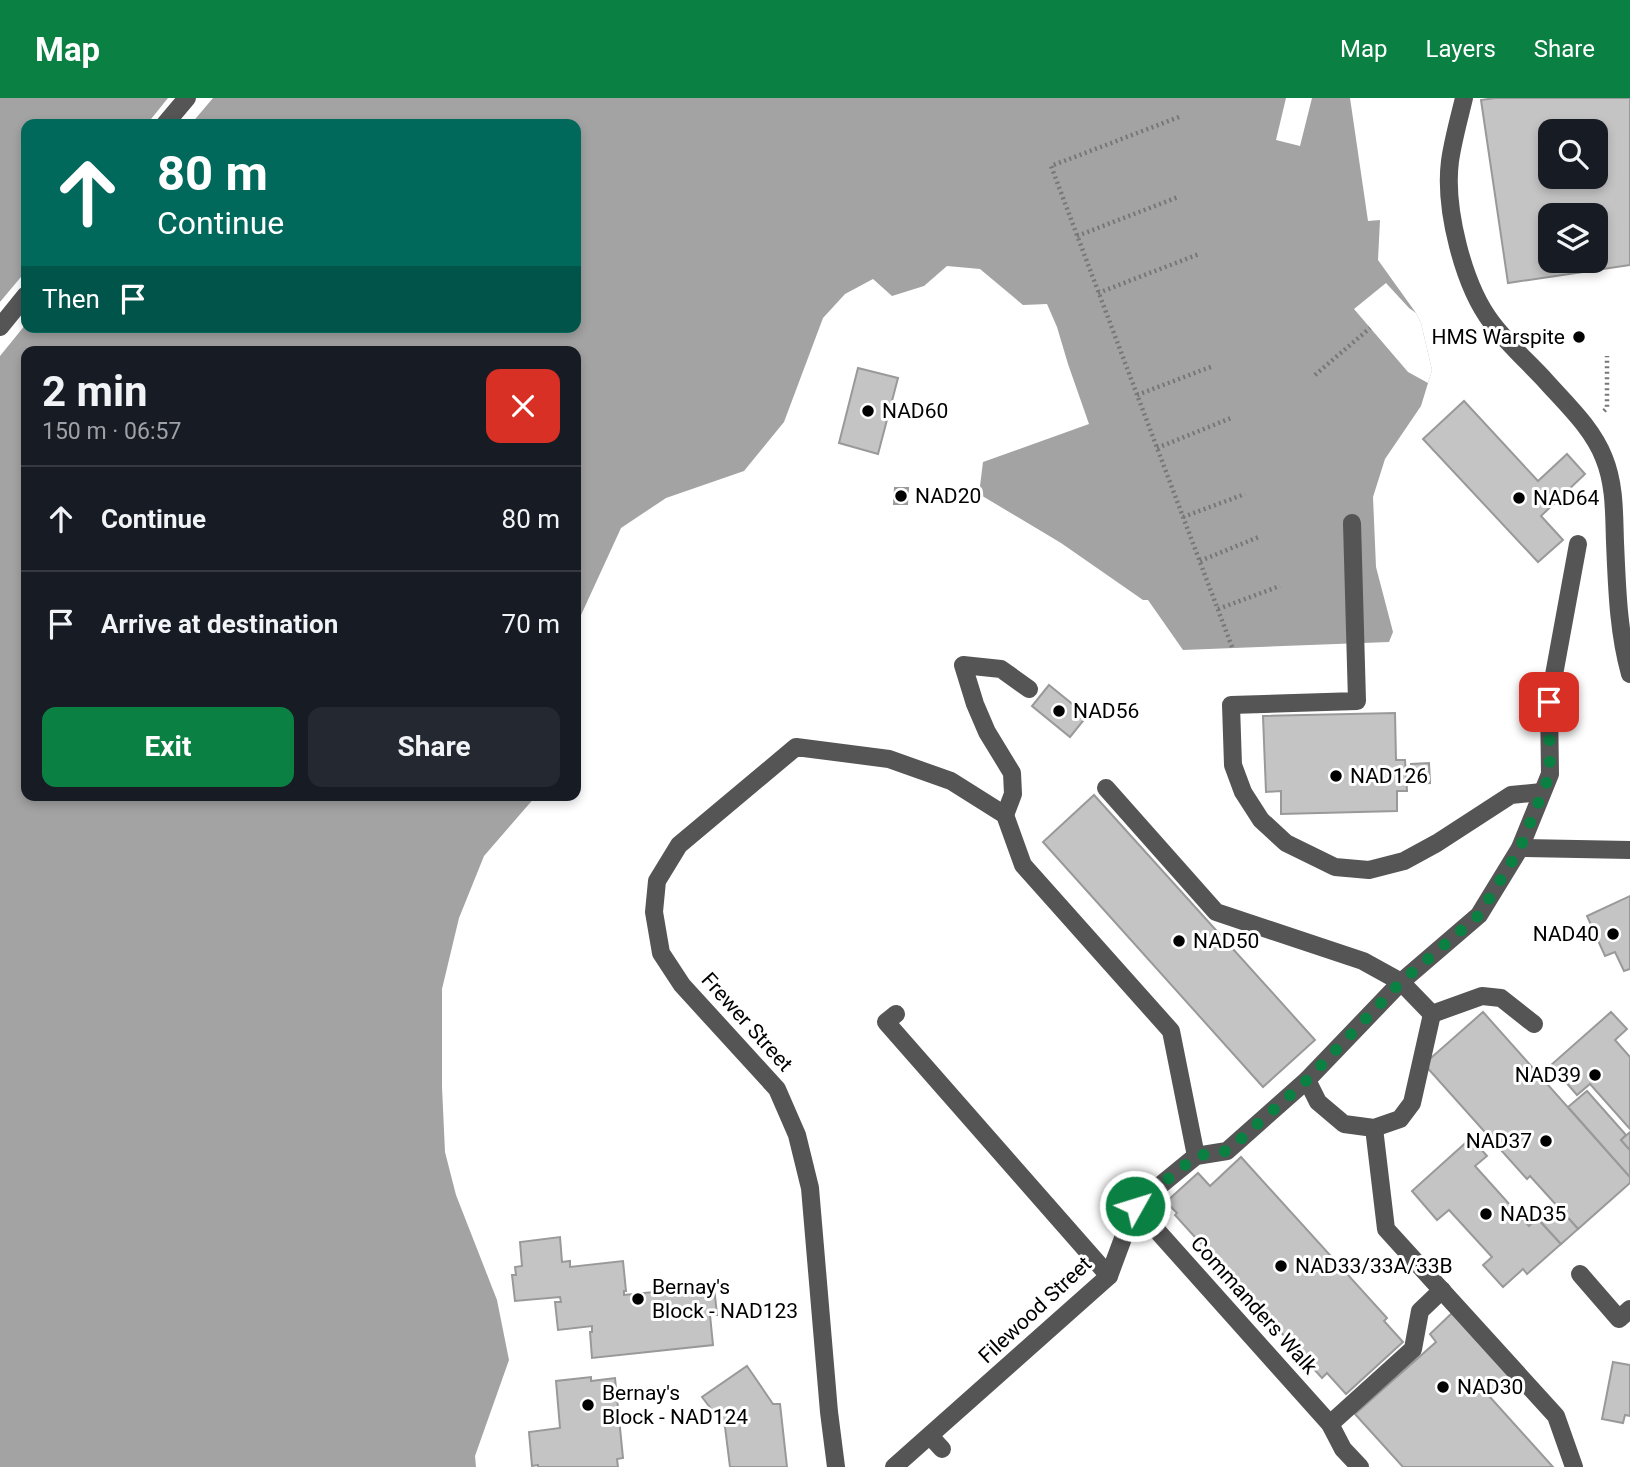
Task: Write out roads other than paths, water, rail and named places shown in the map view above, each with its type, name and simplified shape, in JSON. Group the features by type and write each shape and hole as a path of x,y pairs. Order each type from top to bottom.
{"lane":[{"path":"169,119 187,98"},
{"path":"1464,98 1450,162 1450,201 1463,264 1491,322 1589,430 1605,458 1614,504 1620,623 1630,674"},
{"path":"0,327 21,301"},
{"path":"1352,523 1357,701 1231,705 1233,765 1243,792 1261,820 1286,843 1335,867 1369,870 1404,861 1511,795 1542,792"},
{"path":"1135,1206 1196,1156 1227,1151 1307,1080 1401,982 1479,915 1520,848 1550,774 1549,702 1578,544"},
{"path":"1029,689 1001,669 963,664 987,732 1012,773 1013,794 1005,815 1023,865 1038,893 1128,994 1157,1026 1171,1031 1177,1072 1196,1156"},
{"name":"Frewer Street","path":"836,1467 810,1188 797,1135 777,1088 682,985 661,953 654,912 657,881 679,845 796,747 889,759 951,781 1005,815"},
{"path":"1106,788 1216,912 1363,961 1401,982 1432,1014"},
{"path":"1520,848 1630,850"},
{"path":"1432,1014 1482,996 1501,998 1534,1024"},
{"path":"896,1014 886,1022 923,1054 982,1121 1039,1186 1109,1276"},
{"path":"1307,1080 1318,1102 1344,1124 1374,1128 1400,1119 1412,1103 1432,1014"},
{"path":"1374,1128 1386,1229 1556,1416 1574,1467"},
{"name":"Filewood Street","path":"894,1467 936,1442 1071,1322 1109,1276 1135,1206"},
{"name":"Commanders Walk","path":"1135,1206 1333,1430 1343,1449 1360,1467"},
{"path":"1580,1274 1619,1319 1630,1309"},
{"path":"1333,1430 1413,1349 1420,1311 1442,1290"}],"place":[{"name":"HMS Warspite","path":"1579,337"},
{"name":"NAD60","path":"868,411"},
{"name":"NAD20","path":"901,496"},
{"name":"NAD64","path":"1519,498"},
{"name":"NAD56","path":"1059,711"},
{"name":"NAD126","path":"1336,776"},
{"name":"NAD40","path":"1613,934"},
{"name":"NAD50","path":"1179,941"},
{"name":"NAD39","path":"1595,1075"},
{"name":"NAD37","path":"1546,1141"},
{"name":"NAD35","path":"1486,1214"},
{"name":"NAD33/33A/33B","path":"1281,1266"},
{"name":"Bernay's Block - NAD123","path":"638,1299"},
{"name":"NAD30","path":"1443,1387"},
{"name":"Bernay's Block - NAD124","path":"588,1405"}]}
